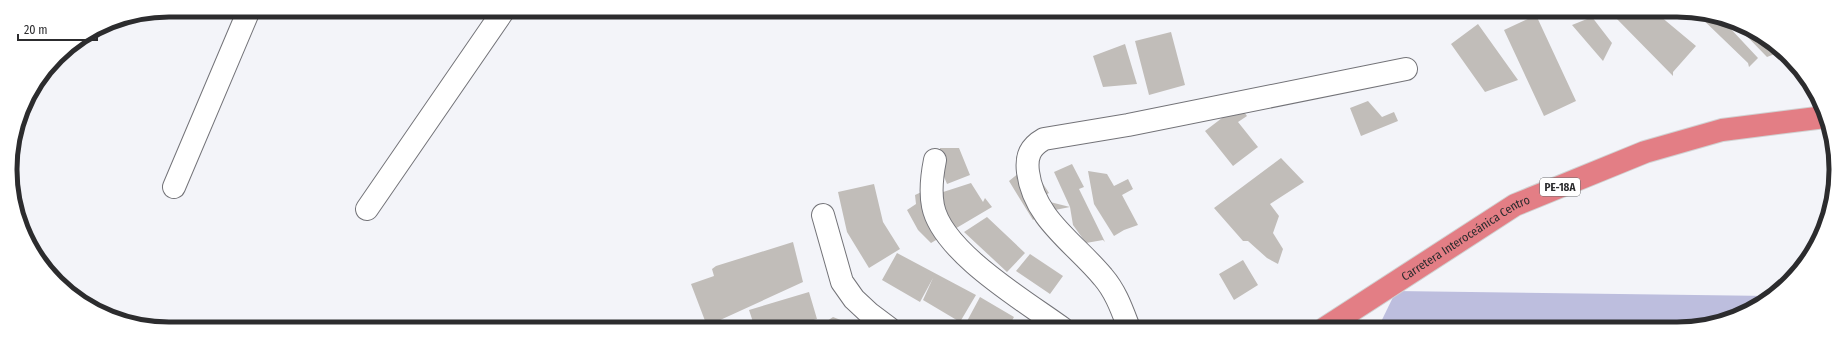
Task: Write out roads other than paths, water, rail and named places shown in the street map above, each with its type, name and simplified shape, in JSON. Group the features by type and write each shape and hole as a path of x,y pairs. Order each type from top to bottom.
{"highway":[{"name":"Carretera Interoceánica Centro","path":"1334,322 1515,205 1644,152 1722,130 1820,118"}],"street":[{"path":"174,186 246,17"},
{"path":"367,210 499,17"},
{"path":"1126,322 1116,297 1104,278 1053,226 1038,205 1030,184 1027,164 1030,150 1035,144 1044,139 1208,110 1406,69"},
{"path":"935,160 932,181 933,208 940,224 950,240 977,266 1054,322"},
{"path":"823,215 842,282 854,299 882,322"}]}
